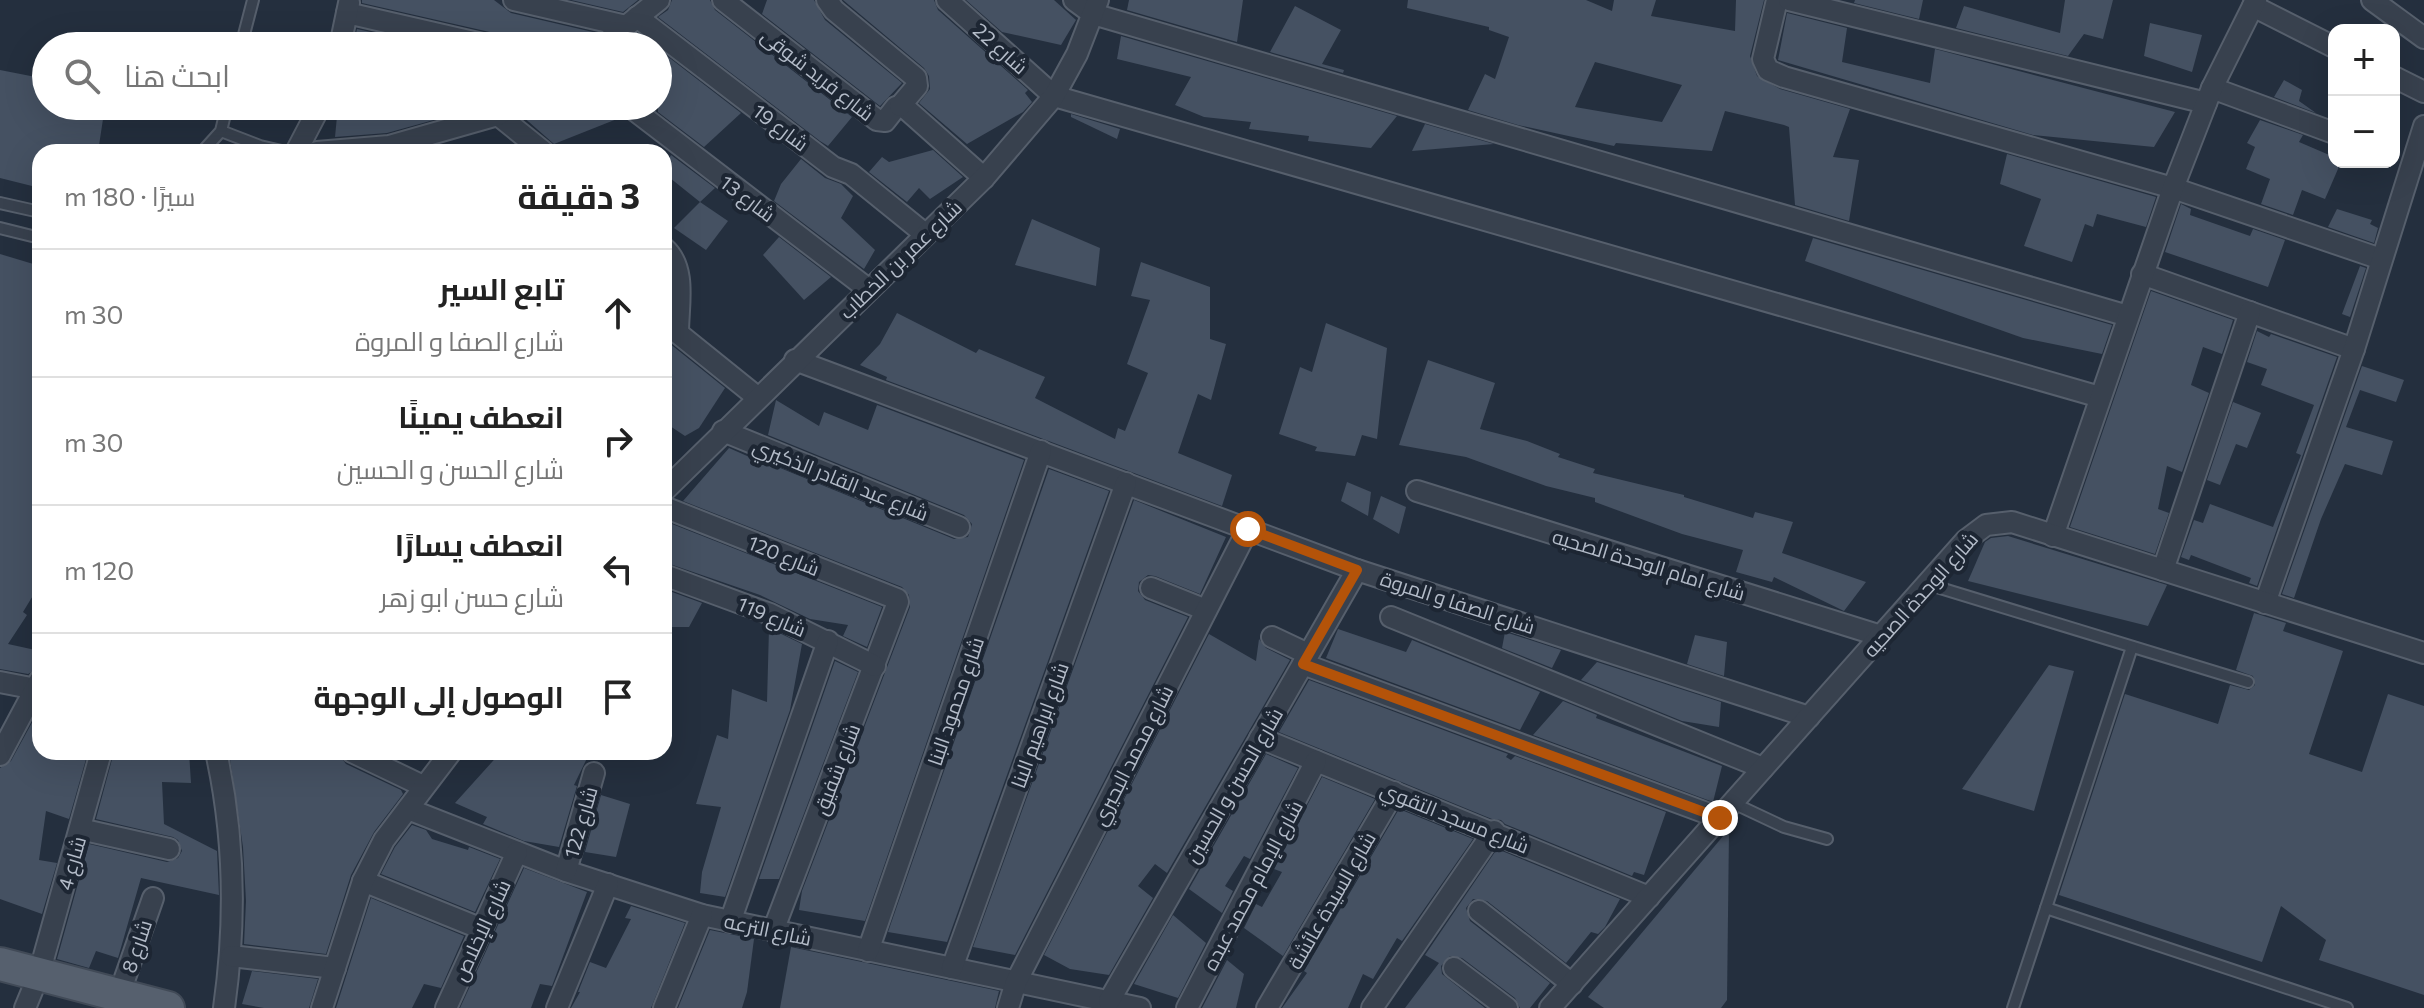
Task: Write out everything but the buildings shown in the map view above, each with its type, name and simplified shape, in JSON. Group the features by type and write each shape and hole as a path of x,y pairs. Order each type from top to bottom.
{"main road":[{"path":"0,964 168,1008"}],"street":[{"path":"514,0 631,21"},
{"path":"618,32 659,0"},
{"name":"شارع فريد شوقى","path":"723,0 877,120 885,121 900,106 984,178"},
{"path":"827,0 834,10 916,78 917,86 900,106"},
{"name":"شارع 22","path":"947,0 1054,96"},
{"path":"1074,0 2128,316"},
{"path":"1777,0 1763,59 1768,70 1784,77 2173,188 2381,259"},
{"path":"1789,0 2209,96 2328,131"},
{"path":"2372,0 2424,38"},
{"path":"2053,536 2173,188 2209,96 2254,3 2328,44"},
{"path":"343,32 348,6 441,32"},
{"name":"شارع عمر بن الخطاب","path":"672,480 984,178 1054,96 1077,54 1096,7"},
{"name":"شارع 19","path":"631,21 646,32"},
{"name":"شارع 19","path":"672,51 833,167 857,178 925,234"},
{"path":"2400,80 2424,92"},
{"path":"1054,96 2100,397"},
{"path":"300,144 313,120"},
{"path":"407,144 478,120"},
{"path":"514,120 536,144"},
{"name":"شارع 13","path":"647,120 868,289"},
{"path":"2265,603 2354,349 2381,259 2403,158 2424,126"},
{"path":"672,258 679,274 672,321"},
{"path":"2142,274 2354,349"},
{"path":"2163,570 2250,312"},
{"path":"672,329 757,397"},
{"name":"شارع الصفا و المروة","path":"795,360 1357,570 1809,717"},
{"name":"شارع عبد القادر الذكيري","path":"723,431 959,527"},
{"name":"شارع محمود البنا","path":"868,951 1041,451"},
{"name":"شارع ابراهيم البنا","path":"952,968 1126,483"},
{"name":"شارع امام الوحدة الصحيه","path":"1417,491 1881,636"},
{"name":"شارع 120","path":"672,510 897,599 898,606"},
{"name":"شارع الوحدة الصحيه","path":"1550,1008 1966,540 1986,525 2012,522 2424,653"},
{"name":"شارع محمد البحيري","path":"1008,1008 1016,982 1248,529"},
{"name":"شارع الحسن و الحسين","path":"1109,1001 1357,570"},
{"name":"شارع 119","path":"672,578 720,594 828,641 875,666"},
{"path":"1151,588 1206,610"},
{"name":"شارع شفيق","path":"773,931 898,606"},
{"path":"1391,617 1763,768"},
{"path":"1272,637 1306,659 1726,810"},
{"path":"730,922 828,641"},
{"path":"0,682 32,685"},
{"path":"0,755 32,696"},
{"name":"شارع مسجد التقوي","path":"1260,738 1494,831 1649,897"},
{"name":"شارع 4","path":"25,1008 39,974 99,760"},
{"path":"218,760 224,787 233,880 231,956 224,1008"},
{"path":"369,760 423,786"},
{"path":"322,1008 363,881 384,840 444,760"},
{"name":"شارع الإمام محمد عبده","path":"1187,1008 1316,761"},
{"name":"شارع 122","path":"566,871 594,773"},
{"name":"شارع السيدة عائشة","path":"1267,1008 1394,792"},
{"name":"شارع الترعه","path":"408,809 566,871 702,915 1140,1008"},
{"path":"80,829 169,849"},
{"path":"1372,1008 1494,831"},
{"name":"شارع الإخلاص","path":"446,1008 517,852"},
{"path":"363,881 482,929"},
{"path":"557,1008 608,884"},
{"name":"شارع 8","path":"119,995 153,898"},
{"path":"1479,911 1572,984"},
{"path":"664,1008 702,915"},
{"path":"231,956 335,968"},
{"path":"1454,968 1507,1008"}],"lane":[{"path":"245,32 253,0"},
{"path":"209,144 221,131 224,120"},
{"path":"221,131 255,144"},
{"path":"0,203 32,210"},
{"path":"0,228 32,236"},
{"path":"1927,584 2248,682"},
{"path":"2013,1008 2132,647"},
{"path":"1726,810 1827,839"},
{"path":"2046,908 2347,1008"}],"route":[{"path":"1248,529 1357,570 1303,664 1720,818"}]}
